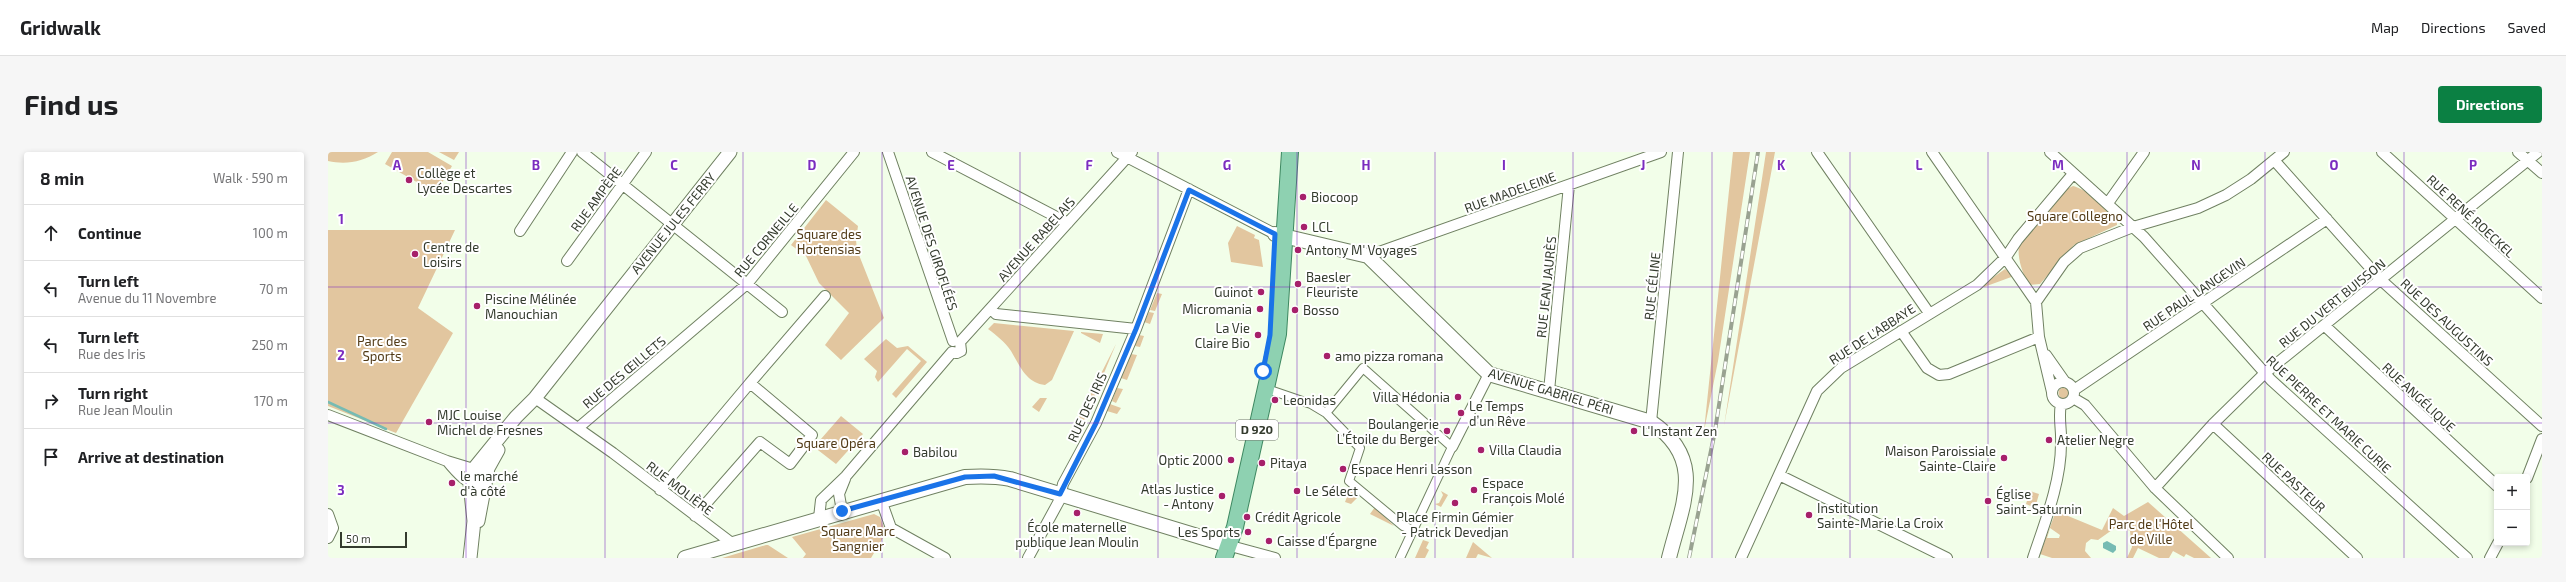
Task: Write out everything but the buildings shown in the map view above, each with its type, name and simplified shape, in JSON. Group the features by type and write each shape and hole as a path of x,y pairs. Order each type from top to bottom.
{"main road":[{"name":"D 920","path":"1226,551 1235,527 1278,334 1280,236 1278,152"},
{"name":"D 920","path":"1280,236 1290,152"},
{"path":"1280,236 1368,256"},
{"name":"AVENUE GABRIEL PÉRI","path":"1368,256 1489,374 1651,422 1672,438 1685,463 1686,488 1669,558"},
{"path":"685,558 881,500 965,477 977,476 1005,478 1060,494 1226,551"}],"street":[{"path":"520,232 572,152"},
{"path":"582,152 782,312"},
{"name":"RUE AMPÈRE","path":"567,261 646,152"},
{"name":"AVENUE JULES FERRY","path":"535,398 730,152"},
{"name":"RUE CORNEILLE","path":"687,336 747,284 854,152"},
{"name":"AVENUE DES GIROFLÉES","path":"888,152 956,342"},
{"path":"932,152 1068,223"},
{"path":"1117,152 1129,155 1189,190 1280,236"},
{"name":"RUE MADELEINE","path":"1368,256 1661,152"},
{"name":"RUE CÉLINE","path":"1651,422 1678,152"},
{"path":"1817,152 1929,313"},
{"path":"1932,152 2036,302 2039,337 2044,352 2054,398 2061,404 2068,403 2074,394"},
{"name":"RUE PIERRE ET MARIE CURIE","path":"2050,152 2073,174 2108,202 2133,227 2204,303 2265,373 2467,558"},
{"path":"2108,202 2144,152"},
{"path":"2036,302 2057,271 2080,248 2133,227 2198,208 2212,202 2251,179 2284,152"},
{"name":"RUE RENÉ ROECKEL","path":"2382,152 2542,298"},
{"path":"2518,152 2542,173"},
{"name":"RUE DU VERT BUISSON","path":"2155,488 2213,424 2265,373 2325,326 2538,152"},
{"name":"AVENUE RABELAIS","path":"956,342 991,309 1129,155"},
{"name":"RUE DES AUGUSTINS","path":"2274,160 2381,280 2542,426"},
{"name":"RUE DE L'ABBAYE","path":"1741,558 1817,390 1841,368 1977,285 2006,257 2018,239 2073,174"},
{"name":"RUE JEAN JAURÈS","path":"1549,391 1569,185"},
{"name":"RUE DES IRIS","path":"1028,558 1059,501 1060,494 1096,423 1136,329 1189,190"},
{"name":"RUE PAUL LANGEVIN","path":"2074,394 2327,219"},
{"path":"660,490 825,296"},
{"path":"991,309 996,314 1136,329"},
{"name":"RUE ANGÉLIQUE","path":"2325,326 2494,483"},
{"path":"1901,331 1926,368 1939,375 1949,374 2039,337"},
{"name":"RUE DES ŒILLETS","path":"578,428 687,336"},
{"path":"819,518 821,500 846,476 952,352 949,346 956,342"},
{"path":"2044,352 2065,382 2071,385 2074,394 2155,488 2172,506 2228,558"},
{"path":"1326,413 1363,368 1452,447"},
{"path":"1400,558 1452,447 1489,374"},
{"path":"2052,392 2056,384 2065,382"},
{"path":"695,516 760,442 790,464 812,435 750,383"},
{"path":"1270,390 1311,404 1326,413 1360,448 1349,481 1403,526 1413,530"},
{"path":"470,558 473,534 470,483 474,468 516,417 535,398"},
{"path":"473,534 480,513 485,481 494,456 522,422 535,398"},
{"name":"RUE MOLIÈRE","path":"535,398 613,453 733,544"},
{"path":"2032,558 2048,514 2056,476 2061,444 2059,417 2061,404"},
{"path":"328,416 447,461 474,468 485,481"},
{"name":"RUE PASTEUR","path":"2213,424 2357,558"},
{"path":"2529,474 2542,439"},
{"path":"447,461 475,486 485,481"},
{"path":"1779,475 1947,558"},
{"path":"842,511 839,494 846,476"},
{"path":"881,500 891,528 945,558"},
{"path":"328,514 333,528 328,538"},
{"path":"2490,558 2496,546"},
{"path":"1226,551 1275,558"}],"green space":[{"path":"328,152 378,152 354,162 341,163 328,161"},
{"path":"392,152 428,152 452,166 436,193 385,164"},
{"path":"439,152 459,152 454,160"},
{"path":"1733,152 1750,152 1718,361 1704,431"},
{"path":"1766,152 1775,152 1724,426 1763,172"},
{"name":"Square Collegno","path":"2073,186 2086,191 2107,207 2116,219 2117,225 2074,245 2040,284 2029,285 2021,266 2019,246 2065,190"},
{"name":"Square des Hortensias","path":"826,200 858,226 856,240 857,250 884,318 841,360 825,345 849,313 819,283 806,256 791,245"},
{"path":"1237,226 1255,235 1254,238 1259,240 1263,267 1231,262 1228,243"},
{"name":"Parc des Sports","path":"328,230 455,230 418,308 453,333 396,433 328,406"},
{"path":"2005,269 2014,276 1984,287 1984,284"},
{"path":"1157,293 1162,294 1155,311 1150,310"},
{"path":"1149,312 1154,313 1150,324 1144,322"},
{"path":"994,323 1074,331 1052,380 1045,385 1038,384 1028,377 1009,348 1001,339 988,329"},
{"path":"1081,332 1103,334 1100,343"},
{"path":"1139,335 1144,336 1140,347 1135,346"},
{"path":"886,339 897,348 908,346 927,362 896,398 892,394 921,361 907,349 878,382 875,377 877,371 864,359"},
{"path":"1116,344 1080,431 1073,429"},
{"path":"1131,354 1137,355 1127,380 1121,378"},
{"path":"2064,387 2068,389 2070,393 2068,397 2064,399 2060,397 2058,393 2060,389"},
{"path":"1117,388 1123,389 1116,403 1112,401"},
{"path":"1040,398 1047,398 1039,412 1032,407"},
{"path":"1110,404 1121,408 1117,414 1107,411"},
{"name":"Square Opéra","path":"841,416 863,434 836,464 814,447"},
{"path":"1351,487 1360,495 1351,504 1345,502"},
{"path":"1441,491 1448,495 1441,507 1435,504 1439,503 1443,495"},
{"path":"2030,491 2039,494 2035,508 2026,504"},
{"name":"Parc de l'Hôtel de Ville","path":"2148,502 2211,558 2194,558 2186,554 2184,557 2173,551 2169,558 2159,558 2138,548 2133,558 2127,558 2132,547 2130,531 2119,525 2098,540 2091,539 2086,543 2085,551 2091,558 2052,558 2040,554 2056,511 2102,530 2113,508 2124,516","holes":["2050,528 2060,535 2059,538 2047,538"]},
{"path":"1375,507 1394,526 1370,514"},
{"name":"Square Marc Sangnier","path":"874,514 880,517 886,533 871,558 803,558 806,554 792,537"},
{"path":"1423,540 1429,542 1426,548 1429,550 1425,558 1415,558"},
{"path":"1473,542 1492,558 1478,554 1476,558 1466,558"},
{"path":"766,545 788,558 722,558"}],"water":[{"path":"2107,541 2116,546 2116,550 2113,553 2103,548 2103,543"}],"waterway":[{"path":"328,402 386,429"}],"railway":[{"path":"1689,558 1715,431 1758,152"}],"place":[{"name":"Collège et Lycée Descartes","path":"409,180"},
{"name":"Biocoop","path":"1303,197"},
{"name":"LCL","path":"1304,227"},
{"name":"Antony M' Voyages","path":"1298,250"},
{"name":"Centre de Loisirs","path":"415,254"},
{"name":"Baesler Fleuriste","path":"1298,284"},
{"name":"Guinot","path":"1261,292"},
{"name":"Piscine Mélinée Manouchian","path":"477,306"},
{"name":"Micromania","path":"1260,309"},
{"name":"Bosso","path":"1295,310"},
{"name":"La Vie Claire Bio","path":"1258,335"},
{"name":"amo pizza romana","path":"1327,356"},
{"name":"Villa Hédonia","path":"1458,397"},
{"name":"Leonidas","path":"1275,400"},
{"name":"Le Temps d’un Rêve","path":"1461,413"},
{"name":"MJC Louise Michel de Fresnes","path":"429,422"},
{"name":"Boulangerie L’Étoile du Berger","path":"1447,431"},
{"name":"L'Instant Zen","path":"1634,431"},
{"name":"Atelier Negre","path":"2049,440"},
{"name":"Villa Claudia","path":"1481,450"},
{"name":"Babilou","path":"905,452"},
{"name":"Maison Paroissiale Sainte-Claire","path":"2004,458"},
{"name":"Optic 2000","path":"1231,460"},
{"name":"Pitaya","path":"1262,463"},
{"name":"Espace Henri Lasson","path":"1343,469"},
{"name":"le marché d'à côté","path":"452,483"},
{"name":"Espace François Molé","path":"1474,490"},
{"name":"Le Sélect","path":"1297,491"},
{"name":"Atlas Justice - Antony","path":"1222,496"},
{"name":"Église Saint-Saturnin","path":"1988,501"},
{"name":"Place Firmin Gémier - Patrick Devedjan","path":"1455,503"},
{"name":"École maternelle publique Jean Moulin","path":"1077,513"},
{"name":"Institution Sainte-Marie La Croix","path":"1809,515"},
{"name":"Crédit Agricole","path":"1247,517"},
{"name":"Les Sports","path":"1248,532"},
{"name":"Caisse d'Épargne","path":"1269,541"}],"route":[{"path":"842,511 965,477 977,476 994,476 1010,479 1060,494 1063,484 1096,423 1136,329 1189,190 1275,234 1270,335 1263,371"}]}
